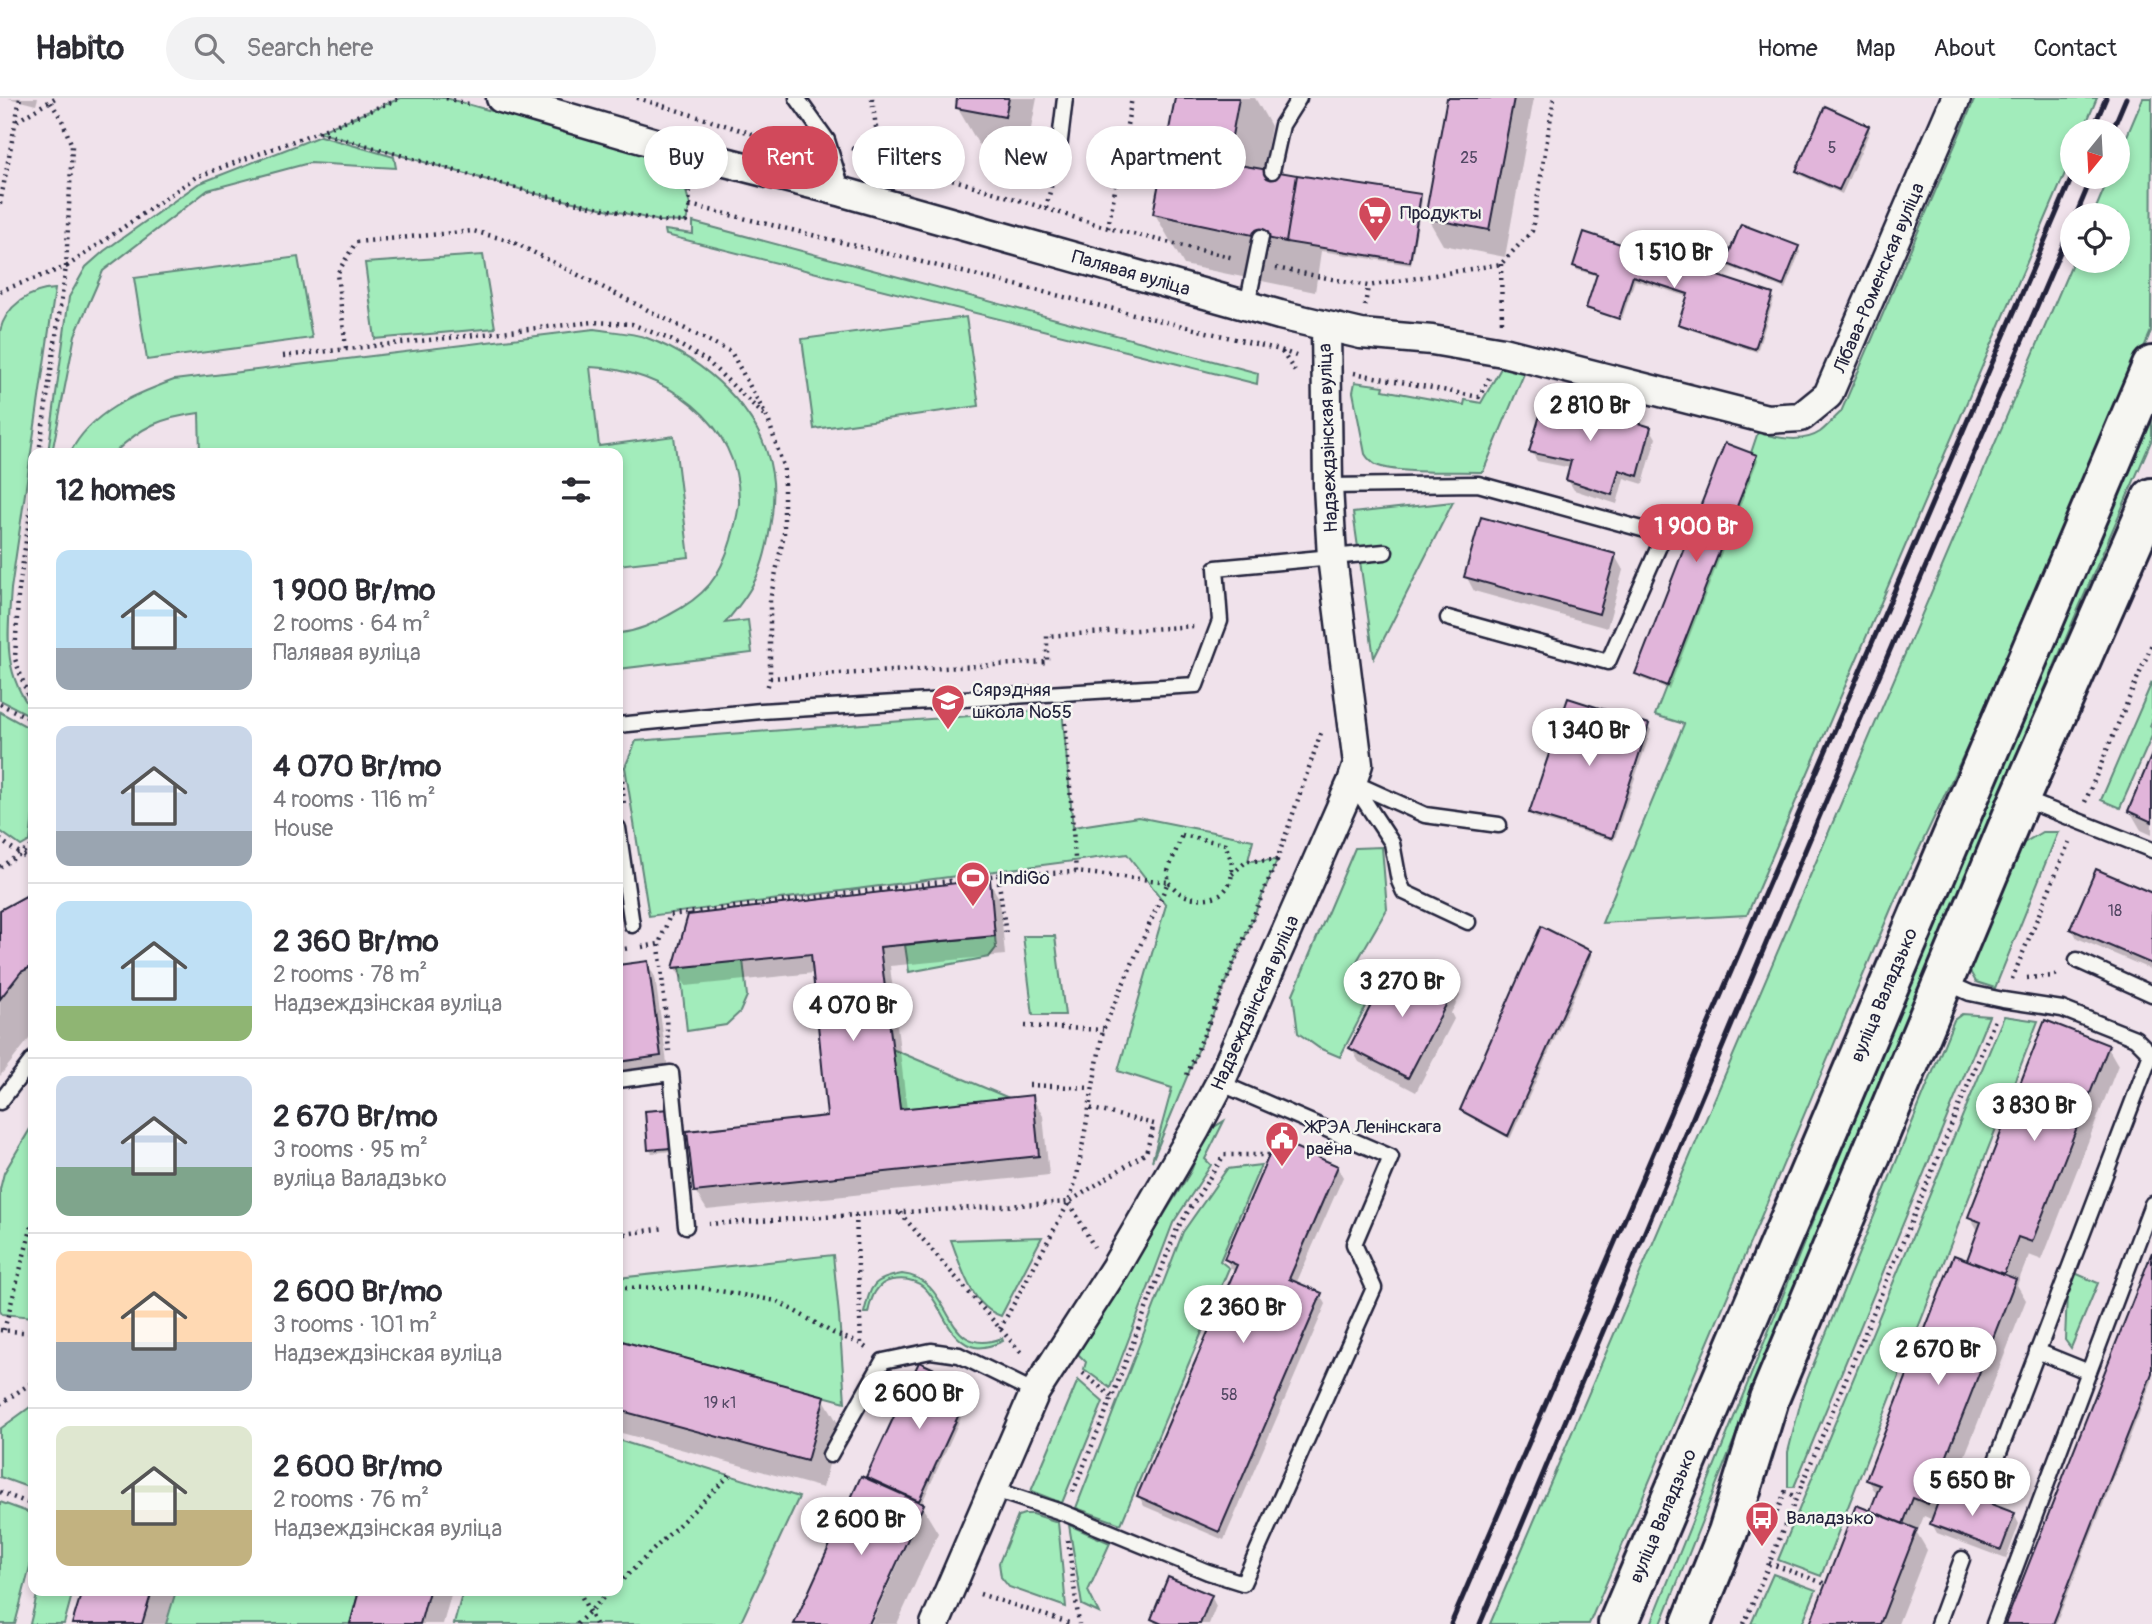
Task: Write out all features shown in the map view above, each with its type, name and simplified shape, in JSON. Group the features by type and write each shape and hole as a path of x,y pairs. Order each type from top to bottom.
{"main road":[{"name":"вуліца Валадзько","path":"1618,1624 2152,366"},
{"path":"1692,1624 1728,1532 1769,1399 2020,798 2151,505"}],"street":[{"name":"Лібава-Роменская вуліца","path":"1767,419 1801,416 1828,395 1956,98"},
{"name":"Палявая вуліца","path":"493,104 843,191 1326,327 1503,352 1767,419"},
{"name":"Надзеждзінская вуліца","path":"935,1624 1035,1392 1115,1268 1220,1083 1358,764 1332,557 1328,486 1326,327"}],"lane":[{"path":"797,98 817,126"},
{"path":"1062,126 1065,98"},
{"path":"1272,171 1282,125 1299,98"},
{"path":"838,175 843,191"},
{"path":"1247,306 1261,237"},
{"path":"1328,486 1478,484 1664,535 1608,662 1448,618"},
{"path":"623,730 761,710 1196,685 1220,621 1216,568 1385,552"},
{"path":"1352,782 1425,815 1499,825"},
{"path":"1352,782 1392,843 1399,881 1404,892 1468,922"},
{"path":"2020,798 2152,850"},
{"path":"623,842 632,925"},
{"path":"2077,960 2152,994"},
{"path":"1944,982 1970,993 2062,1009 2135,1038 2152,1054 1992,1471"},
{"path":"0,1102 28,1066"},
{"path":"623,1079 671,1073 686,1226"},
{"path":"992,1489 1064,1513 1208,1572 1243,1583 1374,1288 1354,1244 1391,1157 1220,1083"},
{"path":"1994,1624 2152,1203"},
{"path":"830,1455 883,1361 931,1350 959,1355 1035,1392"},
{"path":"2037,1351 2089,1372"},
{"path":"1938,1624 1962,1559"}],"path":[{"path":"0,204 20,98"},
{"path":"0,291 66,267 196,177 401,98"},
{"path":"446,98 493,104"},
{"path":"637,98 742,131"},
{"path":"872,98 876,126"},
{"path":"1108,228 1132,98"},
{"path":"965,183 1108,228 1368,286 1501,264 1532,231 1555,98"},
{"path":"17,121 52,99 72,146 66,267 40,448"},
{"path":"318,132 537,194 660,221 686,222 690,205 688,189"},
{"path":"1046,208 1051,189"},
{"path":"690,205 1280,350 1325,367 1479,397 1503,352 1501,264"},
{"path":"346,348 337,274 355,242 473,231 511,241 731,352 768,419 785,470 784,534 770,600 770,678 761,710"},
{"path":"283,356 593,321 632,324 671,340 707,361 768,419"},
{"path":"28,527 18,596 15,659 28,694"},
{"path":"770,678 1047,662 1047,636 1196,626 1220,621"},
{"path":"1744,1624 2078,820 2150,657 2152,645"},
{"path":"0,704 28,718"},
{"path":"1065,713 1076,872"},
{"path":"1185,1079 1277,860 1326,719"},
{"path":"1000,1329 1069,1202 1077,1176 1103,1030 1168,882 1168,871 1182,835 1225,844 1233,874"},
{"path":"0,839 28,858"},
{"path":"0,867 28,849"},
{"path":"670,915 998,875 1076,872 1168,882 1184,895 1214,899 1222,893 1233,874 1247,861 1277,860"},
{"path":"998,875 1006,935"},
{"path":"623,935 632,925"},
{"path":"623,942 624,949"},
{"path":"659,944 671,1073"},
{"path":"2012,979 2053,976 2077,960"},
{"path":"1025,1026 1103,1030"},
{"path":"1029,1085 1093,1088"},
{"path":"623,1234 686,1226 1069,1202 1146,1153 1154,1124 1089,1108"},
{"path":"1079,1624 1064,1513 1177,1229 1224,1155 1269,1155"},
{"path":"1069,1202 1091,1240"},
{"path":"900,1212 1024,1356 1033,1347"},
{"path":"856,1215 861,1343"},
{"path":"28,1239 2,1330 28,1333"},
{"path":"623,1289 697,1287 777,1301 833,1333 861,1343 883,1361"},
{"path":"0,1404 28,1385"},
{"path":"623,1579 730,1475"},
{"path":"0,1492 28,1503"},
{"path":"1769,1563 1826,1584"},
{"path":"952,1586 1072,1624"},
{"path":"582,1596 596,1624"},
{"path":"577,1624 605,1596"}],"green space":[{"path":"401,98 446,98 644,154 644,189 685,189 690,205 686,222 660,221 537,194 318,132"},
{"path":"1975,98 2097,98 2088,119 2060,119 2060,185 1747,915 1602,923 1684,724 1655,715 1756,455 1751,453 1758,432 1781,438 1805,438 1820,432 1841,412"},
{"path":"2143,98 2152,98 2151,331 2036,602 1894,902 1589,1624 1490,1624 2068,273 2130,273 2130,203 2098,203 2104,189 2130,189 2130,129"},
{"path":"320,136 394,157 396,168 309,163 208,190 103,271 75,335 53,448 49,448 69,297 86,267 104,251 198,184"},
{"path":"693,222 1258,373 1257,384 666,235 665,230 693,234"},
{"path":"483,255 495,328 375,339 365,263"},
{"path":"298,257 312,338 147,360 134,278"},
{"path":"55,289 32,448 28,448 28,473 11,589 8,638 12,668 28,704 28,714 0,700 0,331 13,307 28,296"},
{"path":"966,317 979,406 814,429 802,339"},
{"path":"594,329 641,336 668,347 689,359 728,390 757,429 766,451 772,474 773,495 764,557 744,599 725,623 748,620 752,653 623,668 623,633 645,627 682,608 709,585 727,553 739,503 736,474 727,448 712,425 693,405 645,378 618,370 590,367 599,446 674,436 689,557 623,564 623,448 200,448 199,413 153,425 120,448 73,448 89,426 114,407 174,380"},
{"path":"1504,363 1526,369 1483,472 1397,470 1376,465 1366,456 1353,392 1355,382 1464,405 1465,400 1481,403"},
{"path":"2152,419 2152,439 1825,1211 1661,1624 1651,1624 1810,1228 1983,810"},
{"path":"1453,502 1374,658 1353,513"},
{"path":"2152,682 2152,736 2120,808 2101,800"},
{"path":"1062,709 1073,827 1138,817 1253,840 1248,861 1277,860 1152,1161 1172,1088 1118,1071 1166,905 1127,854 649,916 625,767 636,741"},
{"path":"0,712 28,727 28,842 21,846 0,831"},
{"path":"2042,832 2058,832 1995,988 1976,982 1968,968 2022,844"},
{"path":"1382,847 1387,909 1353,968 1377,985 1340,1057 1319,1048 1298,1033 1293,994 1355,848"},
{"path":"995,936 996,948 989,957 909,972 905,945"},
{"path":"1023,936 1055,936 1065,1015 1033,1015"},
{"path":"743,960 747,996 740,1012 726,1025 687,1031 680,967"},
{"path":"1962,1014 1989,1016 1794,1487 1788,1487 1788,1452 1805,1385 1954,1020"},
{"path":"2004,1016 2038,1021 1821,1576 1778,1560"},
{"path":"892,1049 1009,1098 900,1109"},
{"path":"1224,1121 1205,1159 1211,1165 1173,1223 1110,1388 1084,1369 1086,1362 1078,1354 1191,1171 1206,1132"},
{"path":"28,1132 28,1317 2,1314 0,1311 0,1189 4,1173"},
{"path":"1261,1165 1220,1261 1229,1268 1121,1524 1076,1508 1183,1232 1227,1169"},
{"path":"1042,1237 1001,1316 982,1304 968,1284 951,1240"},
{"path":"833,1255 845,1402 623,1341 623,1277"},
{"path":"2068,1270 2098,1283 2071,1348 2065,1340"},
{"path":"902,1274 919,1279 932,1289 957,1329 968,1338 982,1342 1002,1338 1003,1341 979,1347 959,1339 929,1293 908,1280 892,1280 882,1284 873,1297 868,1313 864,1313 874,1285 884,1278"},
{"path":"1078,1380 1103,1402 1062,1503 1031,1491"},
{"path":"28,1409 28,1487 0,1477 0,1429"},
{"path":"623,1442 799,1497 740,1624 454,1624 462,1596 623,1596"},
{"path":"0,1502 28,1512 28,1574 15,1624 0,1624"},
{"path":"1024,1514 1058,1522 1066,1607 1009,1587 1001,1577 999,1563 1018,1516"},
{"path":"1069,1525 1110,1543 1088,1591 1099,1613 1082,1605"},
{"path":"1773,1574 1816,1590 1802,1624 1751,1624"},
{"path":"37,1596 72,1596 64,1624 30,1624"},
{"path":"174,1596 358,1596 350,1624 166,1624"}],"building":[{"path":"957,98 1009,98 1005,117 956,108"},
{"path":"1175,98 1239,98 1234,126 1170,126"},
{"path":"1447,98 1514,98 1489,230 1425,218"},
{"path":"1825,106 1869,126 1839,190 1796,171"},
{"path":"1246,166 1297,175 1286,242 1153,214 1158,189 1246,189"},
{"path":"1297,175 1421,194 1410,262 1286,242"},
{"path":"1741,224 1799,246 1783,286 1725,263"},
{"path":"1584,232 1773,294 1755,349 1678,324 1688,294 1633,276 1619,319 1586,308 1597,274 1573,266"},
{"path":"1546,395 1651,427 1638,476 1619,470 1612,495 1566,480 1571,461 1529,452"},
{"path":"1725,443 1757,455 1667,686 1635,674"},
{"path":"1481,517 1616,554 1599,614 1464,577"},
{"path":"1568,698 1649,724 1612,838 1529,813"},
{"path":"2152,754 2152,822 2128,811"},
{"path":"2096,869 2152,893 2152,964 2070,929"},
{"path":"990,879 995,936 880,947 900,1109 1033,1095 1039,1156 694,1192 687,1131 827,1116 811,954 673,968 688,915"},
{"path":"28,895 28,968 21,972 0,999 0,910"},
{"path":"1541,926 1591,951 1508,1136 1460,1110"},
{"path":"648,961 661,1056 623,1061 623,964"},
{"path":"1391,966 1416,980 1424,966 1453,981 1443,1001 1447,1003 1408,1078 1349,1048"},
{"path":"2045,1020 2109,1045 2032,1242 2018,1237 2004,1274 1967,1260 1981,1222 1968,1217"},
{"path":"669,1109 671,1148 648,1150 645,1111"},
{"path":"1276,1139 1338,1166 1289,1279 1322,1293 1219,1532 1137,1496 1237,1265 1224,1259"},
{"path":"2152,1252 2152,1373 2053,1624 2005,1624"},
{"path":"1954,1255 2016,1279 1928,1504 1913,1498 1903,1524 1870,1511 1880,1485 1866,1480"},
{"path":"623,1341 825,1396 807,1461 623,1411"},
{"path":"919,1362 972,1386 919,1501 866,1477"},
{"path":"861,1476 924,1504 869,1624 794,1624"},
{"path":"1944,1486 2015,1513 2001,1550 1930,1524"},
{"path":"1856,1505 1917,1529 1880,1624 1810,1624"},
{"path":"1168,1577 1212,1595 1200,1624 1162,1624 1151,1619"},
{"path":"80,1596 150,1596 142,1624 72,1624"},
{"path":"358,1596 428,1596 420,1624 350,1624"}],"railway":[{"path":"2097,119 2106,98"},
{"path":"2117,119 2126,98"},
{"path":"1451,1624 2067,189"},
{"path":"2081,203 2087,189"},
{"path":"1480,1624 2060,252"}],"place":[{"name":"Продукты","path":"1375,243"},
{"name":"Сярэдняя школа №55","path":"948,731"},
{"name":"IndiGo","path":"973,908"},
{"name":"ЖРЭА Ленінскага раёна","path":"1282,1168"},
{"name":"Валадзько","path":"1762,1548"}]}
